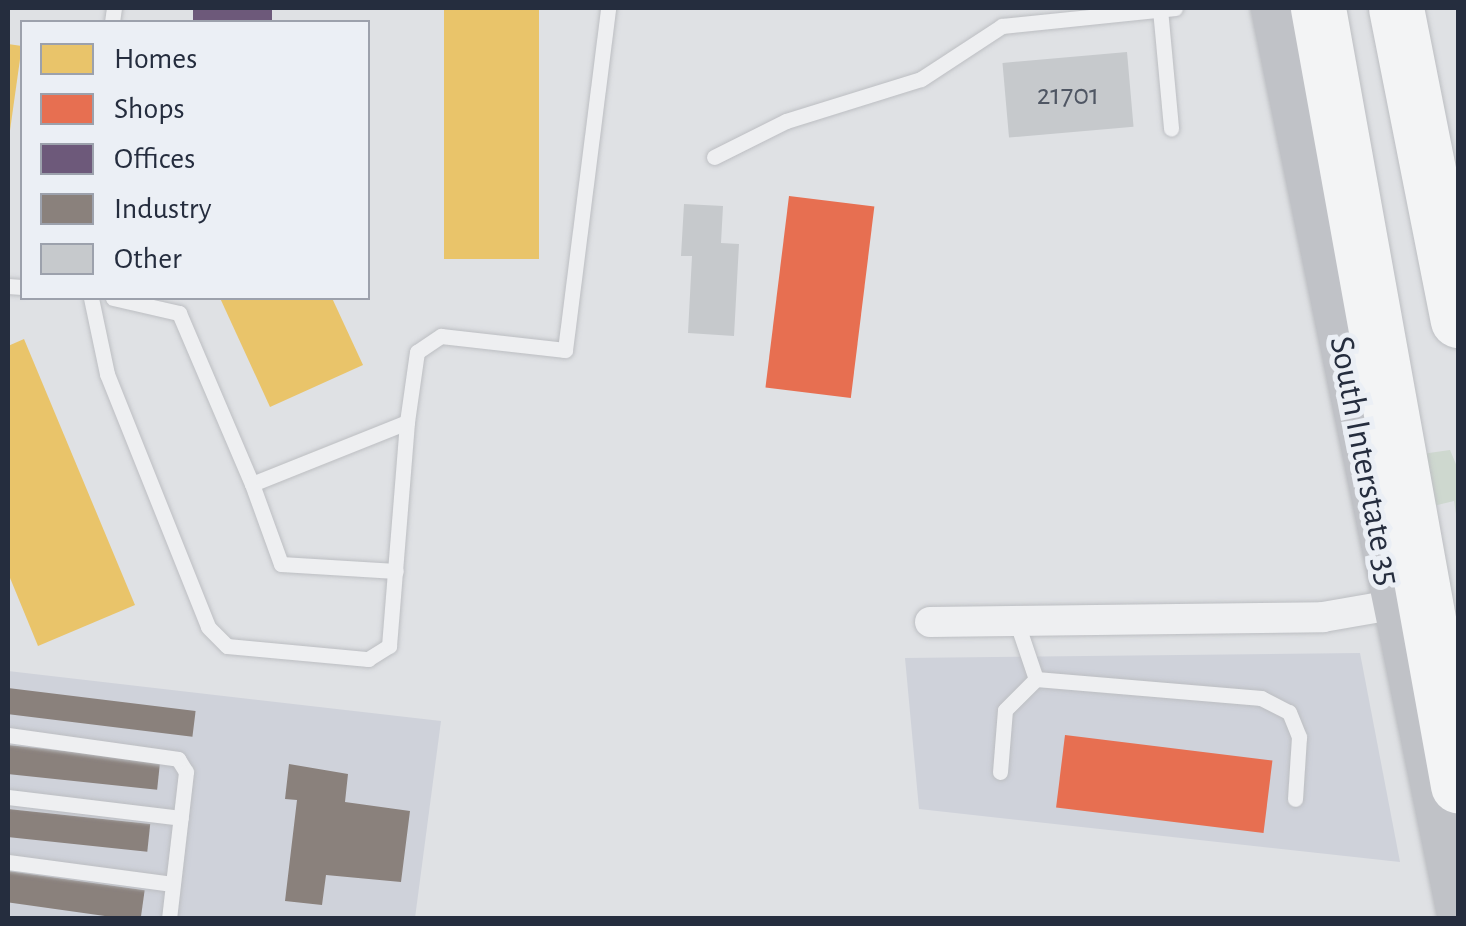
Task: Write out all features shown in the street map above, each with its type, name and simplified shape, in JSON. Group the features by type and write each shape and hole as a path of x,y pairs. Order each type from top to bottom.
{"highway":[{"path":"1318,8 1458,785"},
{"path":"1396,8 1458,320"}],"main road":[{"name":"South Interstate 35","path":"1272,8 1458,913"}],"street":[{"path":"930,622 1322,617 1392,605"}],"lane":[{"path":"91,300 107,374 208,627 227,646 368,659 389,646 407,422 417,352 441,336 565,350 608,8"},
{"path":"714,156 786,121 920,80 1002,26 1167,8 1171,128"},
{"path":"122,300 179,313 252,484 281,564 396,571"},
{"path":"252,484 407,422"},
{"path":"1016,620 1036,679"},
{"path":"1000,772 1005,710 1036,679 1261,698 1290,712 1299,737 1295,799"},
{"path":"8,735 178,758 186,772 169,918"},
{"path":"8,797 181,818"},
{"path":"8,862 173,884"}],"shaded area":[{"path":"1450,450 1458,469 1458,527 1454,501 1429,507 1422,454"},
{"path":"1360,653 1400,862 919,809 905,658"},
{"path":"8,671 441,721 415,918 8,918"}],"building: Homes":[{"path":"444,8 539,8 539,259 444,259"},
{"path":"8,44 20,46 20,59 8,145"},
{"path":"221,300 333,300 363,365 270,407"},
{"path":"24,339 135,605 38,646 8,573 8,346"}],"building: Shops":[{"path":"789,196 874,206 851,398 765,388"},
{"path":"1065,735 1272,760 1264,833 1056,807"}],"building: Offices":[{"path":"193,8 272,8 272,20 193,20"}],"building: Industry":[{"path":"8,688 196,711 192,737 8,714"},
{"path":"8,745 160,761 157,790 8,774"},
{"path":"289,764 348,774 345,802 410,811 401,882 326,875 322,905 285,901 297,800 285,799"},
{"path":"8,809 150,824 147,852 8,837"},
{"path":"8,871 145,890 141,918 120,918 8,902"}],"building: Other":[{"path":"1127,52 1134,127 1009,138 1002,63"},
{"path":"684,204 723,206 721,243 739,244 734,336 688,333 692,256 681,256"}]}
